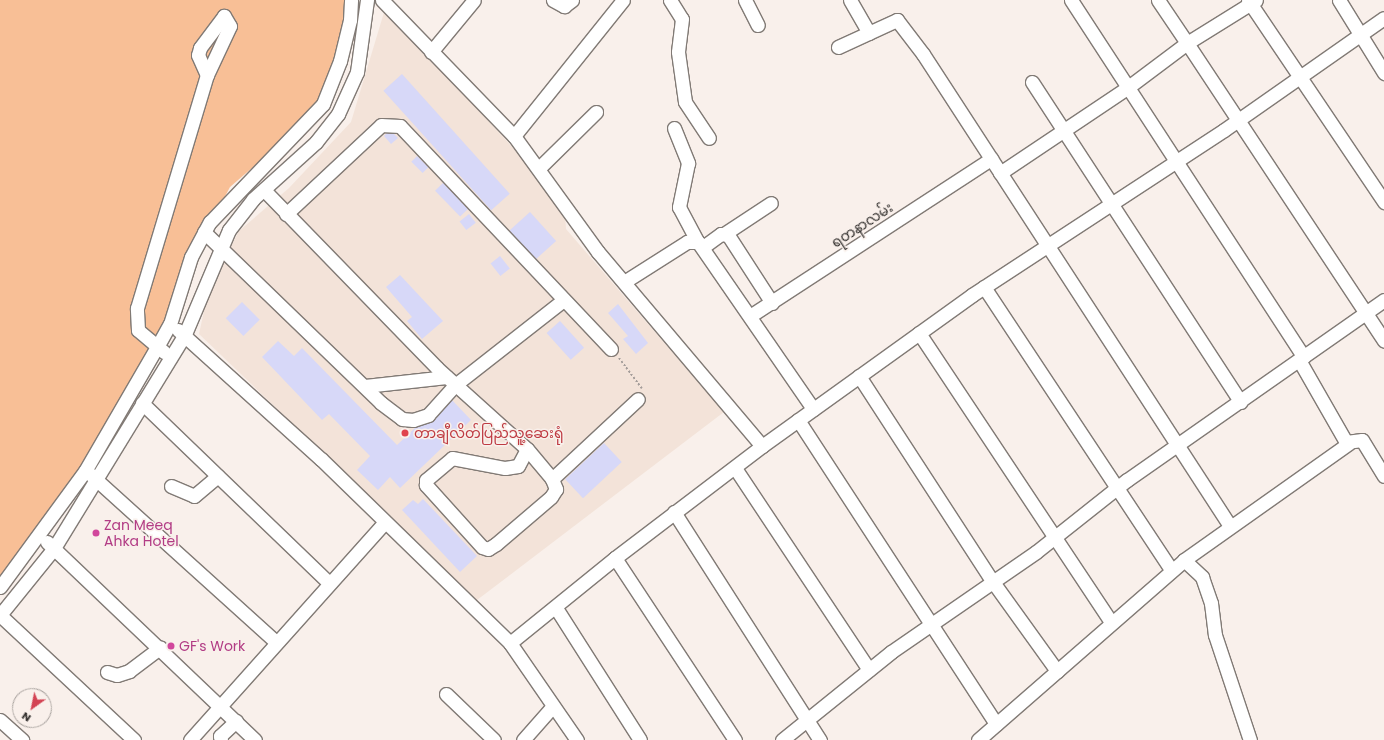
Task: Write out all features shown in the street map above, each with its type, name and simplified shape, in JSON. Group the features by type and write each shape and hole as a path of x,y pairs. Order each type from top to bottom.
{"street":[{"path":"134,740 0,615 54,548 170,324 191,257 204,232 225,204 304,128 323,104 340,61 350,20 351,0"},
{"path":"0,587 39,536 91,475 142,403 184,334 220,246 229,230 264,190 316,142 338,114 357,72 367,0"},
{"path":"382,0 514,136 540,168 624,282 762,446"},
{"path":"431,52 474,0"},
{"path":"554,0 564,6 572,0"},
{"path":"514,136 623,0"},
{"path":"670,0 682,19 678,52 685,102 709,138"},
{"path":"745,0 758,25"},
{"path":"850,0 869,33"},
{"path":"1071,0 1301,358 1349,443"},
{"path":"1158,0 1237,121 1368,314 1384,341"},
{"path":"1339,0 1384,73"},
{"path":"1000,173 1127,88 1187,43 1252,1 1384,202"},
{"path":"510,644 674,512 858,376 984,287 1237,121 1384,18"},
{"path":"838,46 897,20 923,54 1230,526"},
{"path":"171,356 157,347 138,330 137,308 207,75"},
{"path":"1032,82 1110,204 1241,402"},
{"path":"540,168 596,112"},
{"path":"286,214 381,124 400,126 562,301 611,349"},
{"path":"674,128 688,163 678,207 701,245 813,409"},
{"name":"ရတနာလမ်း","path":"750,316 991,159"},
{"path":"264,190 451,381 527,449 552,479 556,489 551,496 488,549 482,547 426,485 426,480 452,458 505,468 518,466 527,449"},
{"path":"624,282 687,242 701,245 724,234 771,203"},
{"path":"204,232 365,386 402,419 413,420 428,415 451,381 562,301"},
{"path":"724,234 772,302"},
{"path":"984,287 1115,490 1171,570"},
{"path":"782,740 869,670 933,623 1055,537 1115,490 1301,358 1368,314 1384,300"},
{"path":"170,324 184,334 385,522 510,644 577,740"},
{"path":"919,333 1112,623"},
{"path":"858,376 993,582 1057,671"},
{"path":"365,386 451,381"},
{"path":"552,479 638,399"},
{"path":"142,403 328,582"},
{"path":"798,420 933,623 996,724"},
{"path":"983,738 996,724 1171,570 1230,526 1349,443 1362,440 1384,476"},
{"path":"735,468 869,670"},
{"path":"91,475 276,642"},
{"path":"171,486 194,496 218,476"},
{"path":"674,512 820,740"},
{"path":"190,740 328,582 385,522"},
{"path":"39,536 54,548 221,705 255,740"},
{"path":"616,558 735,740"},
{"path":"1184,560 1202,577 1211,602 1215,635 1250,740"},
{"path":"556,608 640,740"},
{"path":"107,672 117,675 129,671 160,648"},
{"path":"446,694 494,740"},
{"path":"523,740 553,706"},
{"path":"0,720 22,740"},
{"path":"221,740 220,736 236,721"}],"path":[{"path":"611,349 639,381 643,390 638,399"}],"shaded area":[{"path":"0,0 350,0 340,71 314,114 230,187 199,246 177,305 58,504 0,579"},
{"path":"385,9 539,176 565,213 566,229 724,412 477,600 199,334 209,288 239,231 289,188 351,122"}],"building":[{"path":"402,74 510,194 491,210 383,91"},
{"path":"387,133 394,134 398,138 391,144 384,136"},
{"path":"417,156 428,167 423,173 411,162"},
{"path":"443,183 468,209 460,217 435,191"},
{"path":"530,212 556,241 535,260 509,231"},
{"path":"469,214 476,223 466,230 460,221"},
{"path":"500,256 510,269 500,276 491,263"},
{"path":"400,275 443,321 422,339 407,321 412,317 386,287"},
{"path":"242,302 260,320 243,336 226,318"},
{"path":"618,304 648,343 636,354 623,339 628,336 608,313"},
{"path":"560,321 584,348 571,360 547,333"},
{"path":"278,341 294,356 302,348 397,445 415,428 434,421 452,400 471,420 400,488 390,477 378,490 357,470 370,456 329,414 322,420 262,357"},
{"path":"604,443 622,462 583,498 565,479"},
{"path":"423,499 477,556 460,572 402,510 413,500 418,504"}],"place":[{"name":"တာချီလိတ်ပြည်သူ့ဆေးရုံ","path":"405,433"},
{"name":"Zan Meeq Ahka Hotel","path":"96,533"},
{"name":"GF's Work","path":"171,646"}]}
